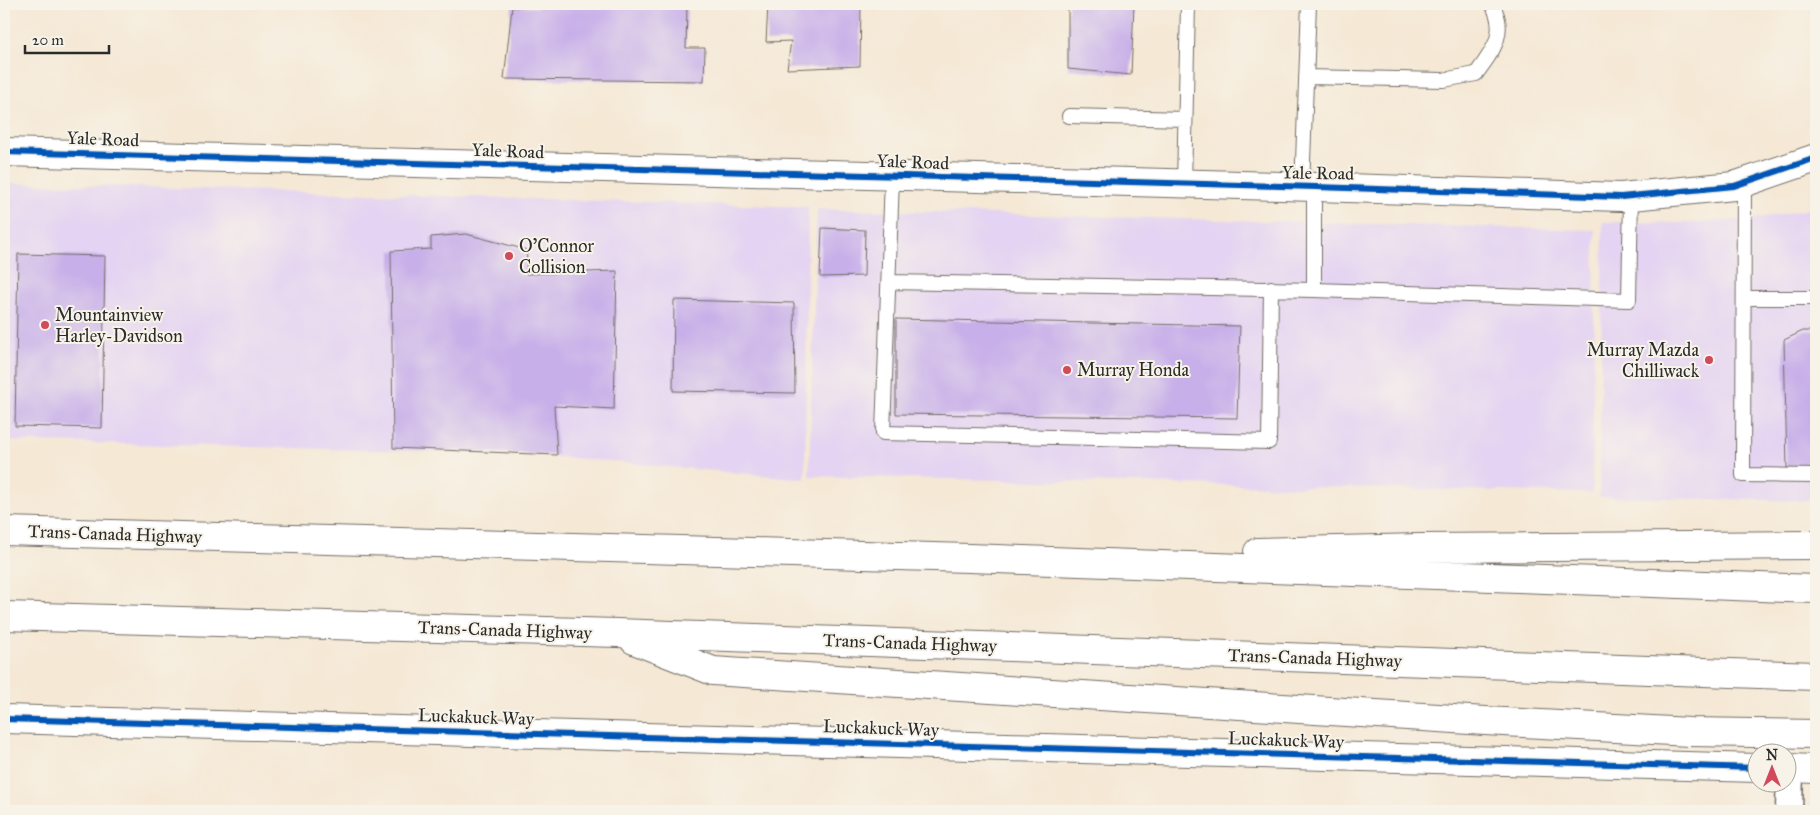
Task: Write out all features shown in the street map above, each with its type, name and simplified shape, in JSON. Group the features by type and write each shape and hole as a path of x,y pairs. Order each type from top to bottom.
{"main road":[{"name":"Yale Road","path":"4,152 1631,196 1734,186 1816,158"},
{"name":"Trans-Canada Highway","path":"4,531 969,558 1816,589"},
{"path":"969,558 1421,548 1816,545"},
{"name":"Trans-Canada Highway","path":"4,616 617,632 1816,676"},
{"path":"617,632 713,672 1495,722 1690,732 1816,734"},
{"name":"Luckakuck Way","path":"4,719 1748,768"}],"street":[{"path":"1789,811 1793,792"}],"lane":[{"path":"1184,185 1188,4"},
{"path":"1309,4 1306,77 1308,187 1314,290"},
{"path":"1306,77 1443,80 1476,74 1494,49 1500,30 1492,4"},
{"path":"1070,116 1185,119"},
{"path":"892,177 883,433 1270,442 1271,288"},
{"path":"1744,182 1743,475 1816,476"},
{"path":"889,282 1271,288 1629,300 1631,196"},
{"path":"1744,298 1816,298"}],"shaded area":[{"path":"4,183 808,207 805,479 527,454 4,441"},
{"name":"Murray Mazda Chilliwack","path":"1816,208 1816,501 1599,497 1603,222 1701,223 1753,219"},
{"path":"817,209 1595,230 1592,493 809,476"}],"building":[{"path":"537,4 687,4 686,48 705,48 704,81 504,79 512,7 537,7"},
{"path":"768,4 861,4 860,66 787,69 791,41 766,42"},
{"path":"1068,4 1134,4 1131,75 1068,69"},
{"path":"822,228 865,230 864,276 820,277"},
{"path":"466,234 527,250 526,274 617,271 614,409 554,406 557,455 393,448 391,251 431,249 431,237"},
{"path":"18,254 105,256 102,428 15,426"},
{"path":"674,300 794,303 795,393 673,391"},
{"name":"Murray Honda","path":"896,319 1240,326 1237,418 896,414"},
{"path":"1803,331 1816,331 1816,471 1787,468 1784,340"}],"cycle path":[{"path":"4,152 1316,187 1621,197 1734,186 1816,158"},
{"path":"4,719 1748,768"}],"place":[{"name":"O'Connor Collision","path":"509,256"},
{"name":"Mountainview Harley-Davidson","path":"45,325"},
{"name":"Murray Mazda Chilliwack","path":"1709,360"},
{"name":"Murray Honda","path":"1067,370"}]}
